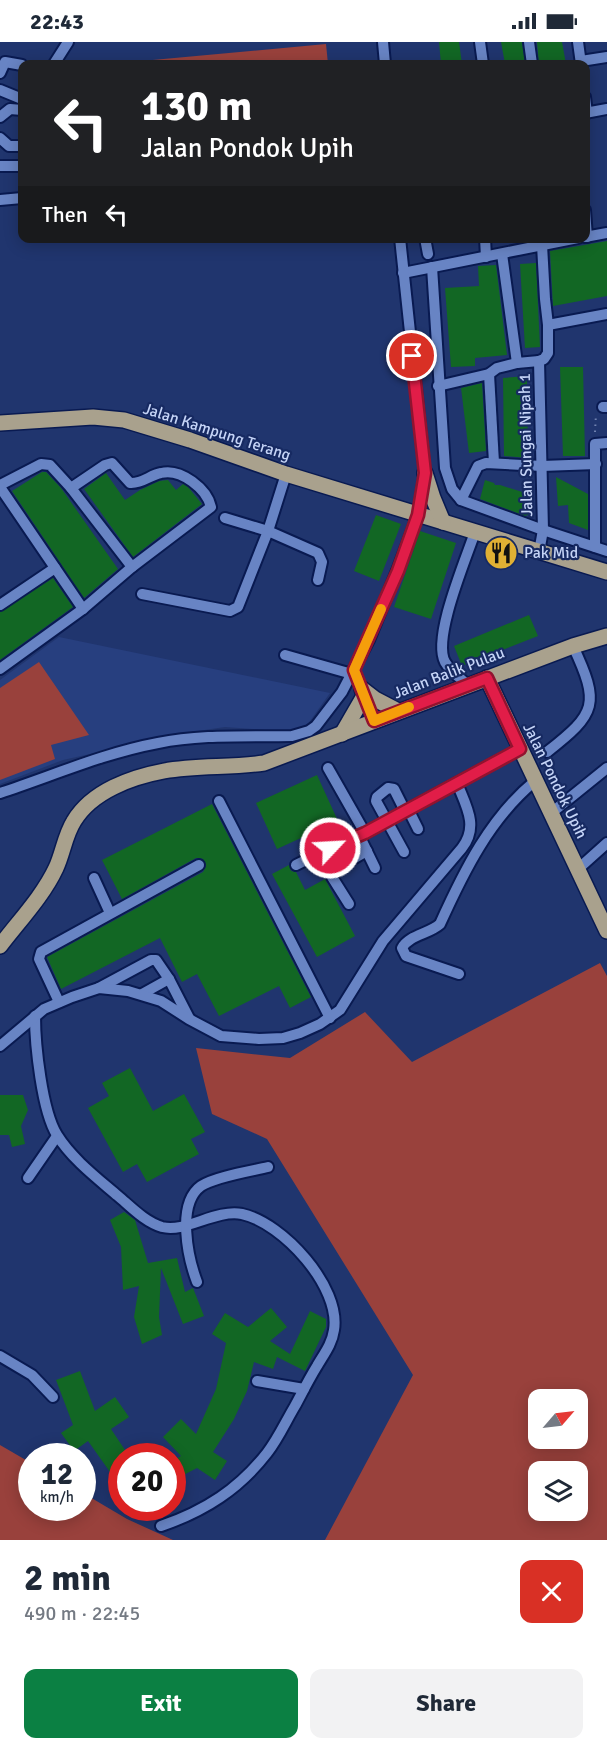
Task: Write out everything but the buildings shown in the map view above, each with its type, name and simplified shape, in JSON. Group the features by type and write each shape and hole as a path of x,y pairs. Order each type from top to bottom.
{"main road":[{"name":"Jalan Kampung Terang","path":"0,423 93,417 124,420 190,440 286,474 606,572"},
{"path":"425,473 443,522"},
{"name":"Jalan Balik Pulau","path":"0,946 56,867 74,820 104,793 124,782 163,771 188,767 223,767 264,763 573,646 607,636"},
{"name":"Jalan Pondok Upih","path":"487,678 550,814 605,923"},
{"path":"342,734 363,692 398,711"}],"street":[{"path":"57,60 68,42"},
{"path":"383,42 385,60"},
{"path":"480,42 482,60"},
{"path":"529,42 531,60"},
{"path":"578,42 581,60"},
{"path":"590,61 607,57"},
{"path":"0,73 5,62 18,64"},
{"path":"0,90 18,97"},
{"path":"0,117 10,109 18,110"},
{"path":"590,112 607,109"},
{"path":"0,138 9,146 18,146"},
{"path":"0,166 18,166"},
{"path":"0,200 18,198"},
{"path":"590,237 607,234"},
{"path":"0,794 99,758 159,742 229,736 292,736 309,731 316,726 331,708 353,672 398,571 418,515 425,473 400,243"},
{"path":"427,243 428,254"},
{"path":"485,243 486,256"},
{"path":"403,273 554,243"},
{"path":"539,361 544,359 548,353 549,325 542,245"},
{"name":"Jalan Sungai Nipah 1","path":"502,254 517,363 539,361 543,530 539,552"},
{"path":"432,267 445,468 452,489 461,500 607,551"},
{"path":"549,325 607,314"},
{"path":"438,386 489,374 497,368 517,363"},
{"path":"489,374 494,463"},
{"path":"595,547 602,518 602,480 596,464 601,444"},
{"path":"83,609 0,486 45,463 53,467 132,567"},
{"path":"0,669 83,609 132,567 209,509 211,505 196,483 173,473 165,472 133,484 114,464 108,463 70,488"},
{"path":"461,500 478,466 486,463 542,466 596,464"},
{"path":"141,594 230,611 238,608 268,531 286,474"},
{"path":"225,518 268,531 318,553 322,562 318,580"},
{"path":"468,685 445,661 442,643 445,623 475,532"},
{"path":"0,605 55,568"},
{"path":"547,752 580,725 588,712 590,697 588,680 573,646"},
{"path":"285,655 353,672 374,721"},
{"path":"296,865 362,834 520,749"},
{"path":"328,768 362,834 375,868"},
{"path":"550,814 607,768"},
{"path":"459,974 406,956 402,948 406,942 440,924 467,868 487,835 512,802 535,781"},
{"path":"99,988 142,994 161,1001 221,1036 258,1039 283,1038 300,1033 330,1018 346,1002 383,941 462,848 471,834 471,822 457,783"},
{"path":"404,852 376,799 378,794 388,788 394,789 418,829"},
{"path":"219,801 330,1018"},
{"path":"578,869 607,843"},
{"path":"349,904 332,877 332,871 367,851"},
{"path":"59,1002 39,959 41,952 199,865"},
{"path":"94,878 110,913"},
{"path":"0,1046 44,1009 99,988 151,960 158,962 169,979 189,1019"},
{"path":"142,994 169,979"},
{"path":"35,1016 35,1039 51,1123 57,1136 98,1179 149,1221 165,1227 173,1228 217,1215 240,1214 261,1221 302,1254 328,1293 336,1318 332,1341 268,1452 244,1479 211,1505 195,1514 161,1526"},
{"path":"28,1178 57,1136"},
{"path":"197,1282 186,1243 191,1198 201,1186 208,1182 268,1167"},
{"path":"0,1356 32,1375 53,1397"},
{"path":"257,1381 304,1389"}],"path":[{"path":"601,444 595,417 597,412 605,407"}],"shaded area":[{"path":"326,44 328,60 152,60"},
{"path":"59,637 330,693 305,728 281,731 225,727 184,733 63,760 0,784 0,680"},
{"path":"39,662 89,735 51,745 55,759 0,780 0,688"},
{"path":"600,963 607,976 607,1540 325,1540 413,1375 267,1139 212,1114 196,1048 290,1058 365,1012 412,1062"},
{"path":"0,1445 18,1455 18,1521 96,1521 96,1501 108,1508 108,1521 131,1521 173,1540 0,1540"}],"slow traffic":[{"path":"381,609 354,670 374,721 409,707"}],"place":[{"name":"Pak Mid","path":"501,553"}],"route":[{"path":"330,848 365,833 520,749 487,678 374,721 354,670 398,571 418,515 425,473 412,356"}]}
